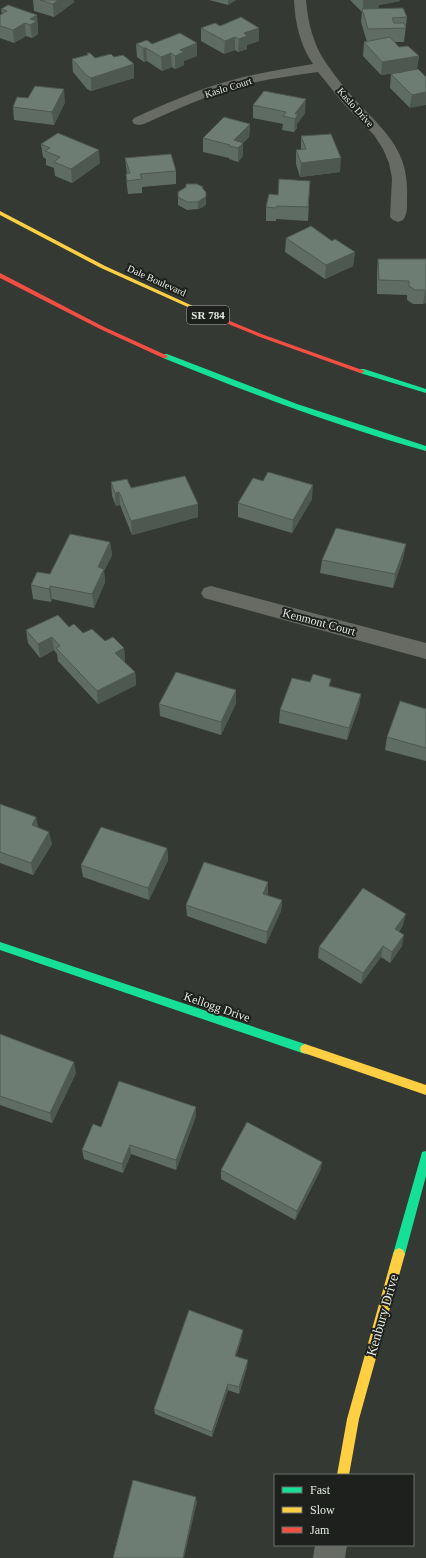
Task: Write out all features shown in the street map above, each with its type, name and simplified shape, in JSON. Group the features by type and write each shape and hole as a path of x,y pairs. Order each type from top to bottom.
{"main road":[{"name":"Dale Boulevard","path":"0,213 36,233 112,271 217,319 292,348 426,391"},
{"path":"0,275 86,320 172,359 270,397 379,435 426,449"},
{"name":"Kellogg Drive","path":"0,946 426,1090"},
{"name":"Kenbury Drive","path":"343,1474 352,1419 426,1156"}],"street":[{"name":"Kaslo Drive","path":"300,0 304,30 314,55 353,106 382,135 393,154 399,173 400,193 398,218"},
{"name":"Kaslo Court","path":"139,121 213,90 284,72 322,67"},
{"name":"Kenmont Court","path":"211,593 426,651"},
{"path":"329,1558 331,1546"}],"building":[{"path":"40,0 58,0 53,4"},
{"path":"8,5 37,15 30,19 37,21 30,25 25,23 13,30 0,26 0,15 7,11 1,9"},
{"path":"403,8 407,17 392,18 394,23 404,23 406,28 368,29 362,9"},
{"path":"241,17 259,28 244,33 247,36 239,39 235,37 225,41 201,28 215,23 220,26"},
{"path":"180,33 197,43 180,50 184,52 175,56 171,53 161,57 136,44 147,40 152,44"},
{"path":"390,37 399,47 408,46 419,56 382,62 364,42"},
{"path":"87,53 90,53 95,58 111,54 114,57 123,55 134,64 91,78 86,75 72,59 88,55"},
{"path":"418,69 426,77 426,92 412,95 391,74"},
{"path":"35,86 64,89 52,112 13,107 17,97 28,98"},
{"path":"264,91 306,99 295,114 298,114 295,119 283,116 286,112 253,105"},
{"path":"224,117 250,124 234,140 243,143 238,148 203,138"},
{"path":"58,133 99,150 71,169 54,162 60,157 45,151 50,148 41,144"},
{"path":"331,134 341,158 301,163 296,150 306,149 301,136"},
{"path":"171,154 176,171 140,174 142,179 127,181 126,174 130,173 125,158"},
{"path":"279,179 310,181 308,207 266,207 269,194 278,195"},
{"path":"186,184 197,184 203,187 202,188 206,192 206,197 198,202 187,202 178,197 178,192 186,187"},
{"path":"311,226 332,241 335,239 355,252 326,265 286,238"},
{"path":"378,259 426,259 426,290 415,290 409,286 409,281 379,280"},
{"path":"268,472 313,485 293,520 238,503 253,478 263,481"},
{"path":"185,476 198,504 131,521 119,492 115,493 111,482 127,479 131,488"},
{"path":"336,528 406,544 395,574 322,560"},
{"path":"70,534 110,542 98,567 104,569 92,594 50,586 49,589 31,585 37,572 50,574"},
{"path":"58,615 69,627 74,624 83,633 92,629 105,641 113,637 124,648 115,653 135,672 97,691 56,648 60,646 52,637 38,644 26,630"},
{"path":"176,672 236,690 221,722 159,704"},
{"path":"313,674 331,679 329,686 361,694 349,728 280,710 292,678 310,682"},
{"path":"400,701 426,709 426,748 387,737"},
{"path":"0,804 36,817 32,825 49,832 31,863 0,852"},
{"path":"101,827 167,848 148,888 81,865"},
{"path":"204,862 268,882 263,894 282,900 267,932 186,905"},
{"path":"363,888 406,914 395,929 404,935 392,952 383,946 363,973 319,947"},
{"path":"0,1034 74,1062 50,1113 0,1096"},
{"path":"119,1081 196,1107 176,1160 130,1145 122,1164 82,1150 93,1124 101,1127"},
{"path":"247,1122 322,1162 297,1211 221,1170"},
{"path":"189,1310 243,1330 235,1356 248,1360 239,1387 228,1384 212,1432 154,1409"},
{"path":"133,1480 196,1497 183,1558 113,1558"}],"traffic: fast":[{"path":"165,356 295,406 426,449"},
{"path":"362,371 426,391"},
{"path":"0,946 305,1049"},
{"path":"399,1254 426,1156"}],"traffic: slow":[{"path":"0,213 103,267 203,312"},
{"path":"305,1049 426,1090"},
{"path":"343,1474 353,1419 399,1254"}],"traffic: jam":[{"path":"0,275 102,328 165,356"},
{"path":"203,312 262,336 362,371"}]}
